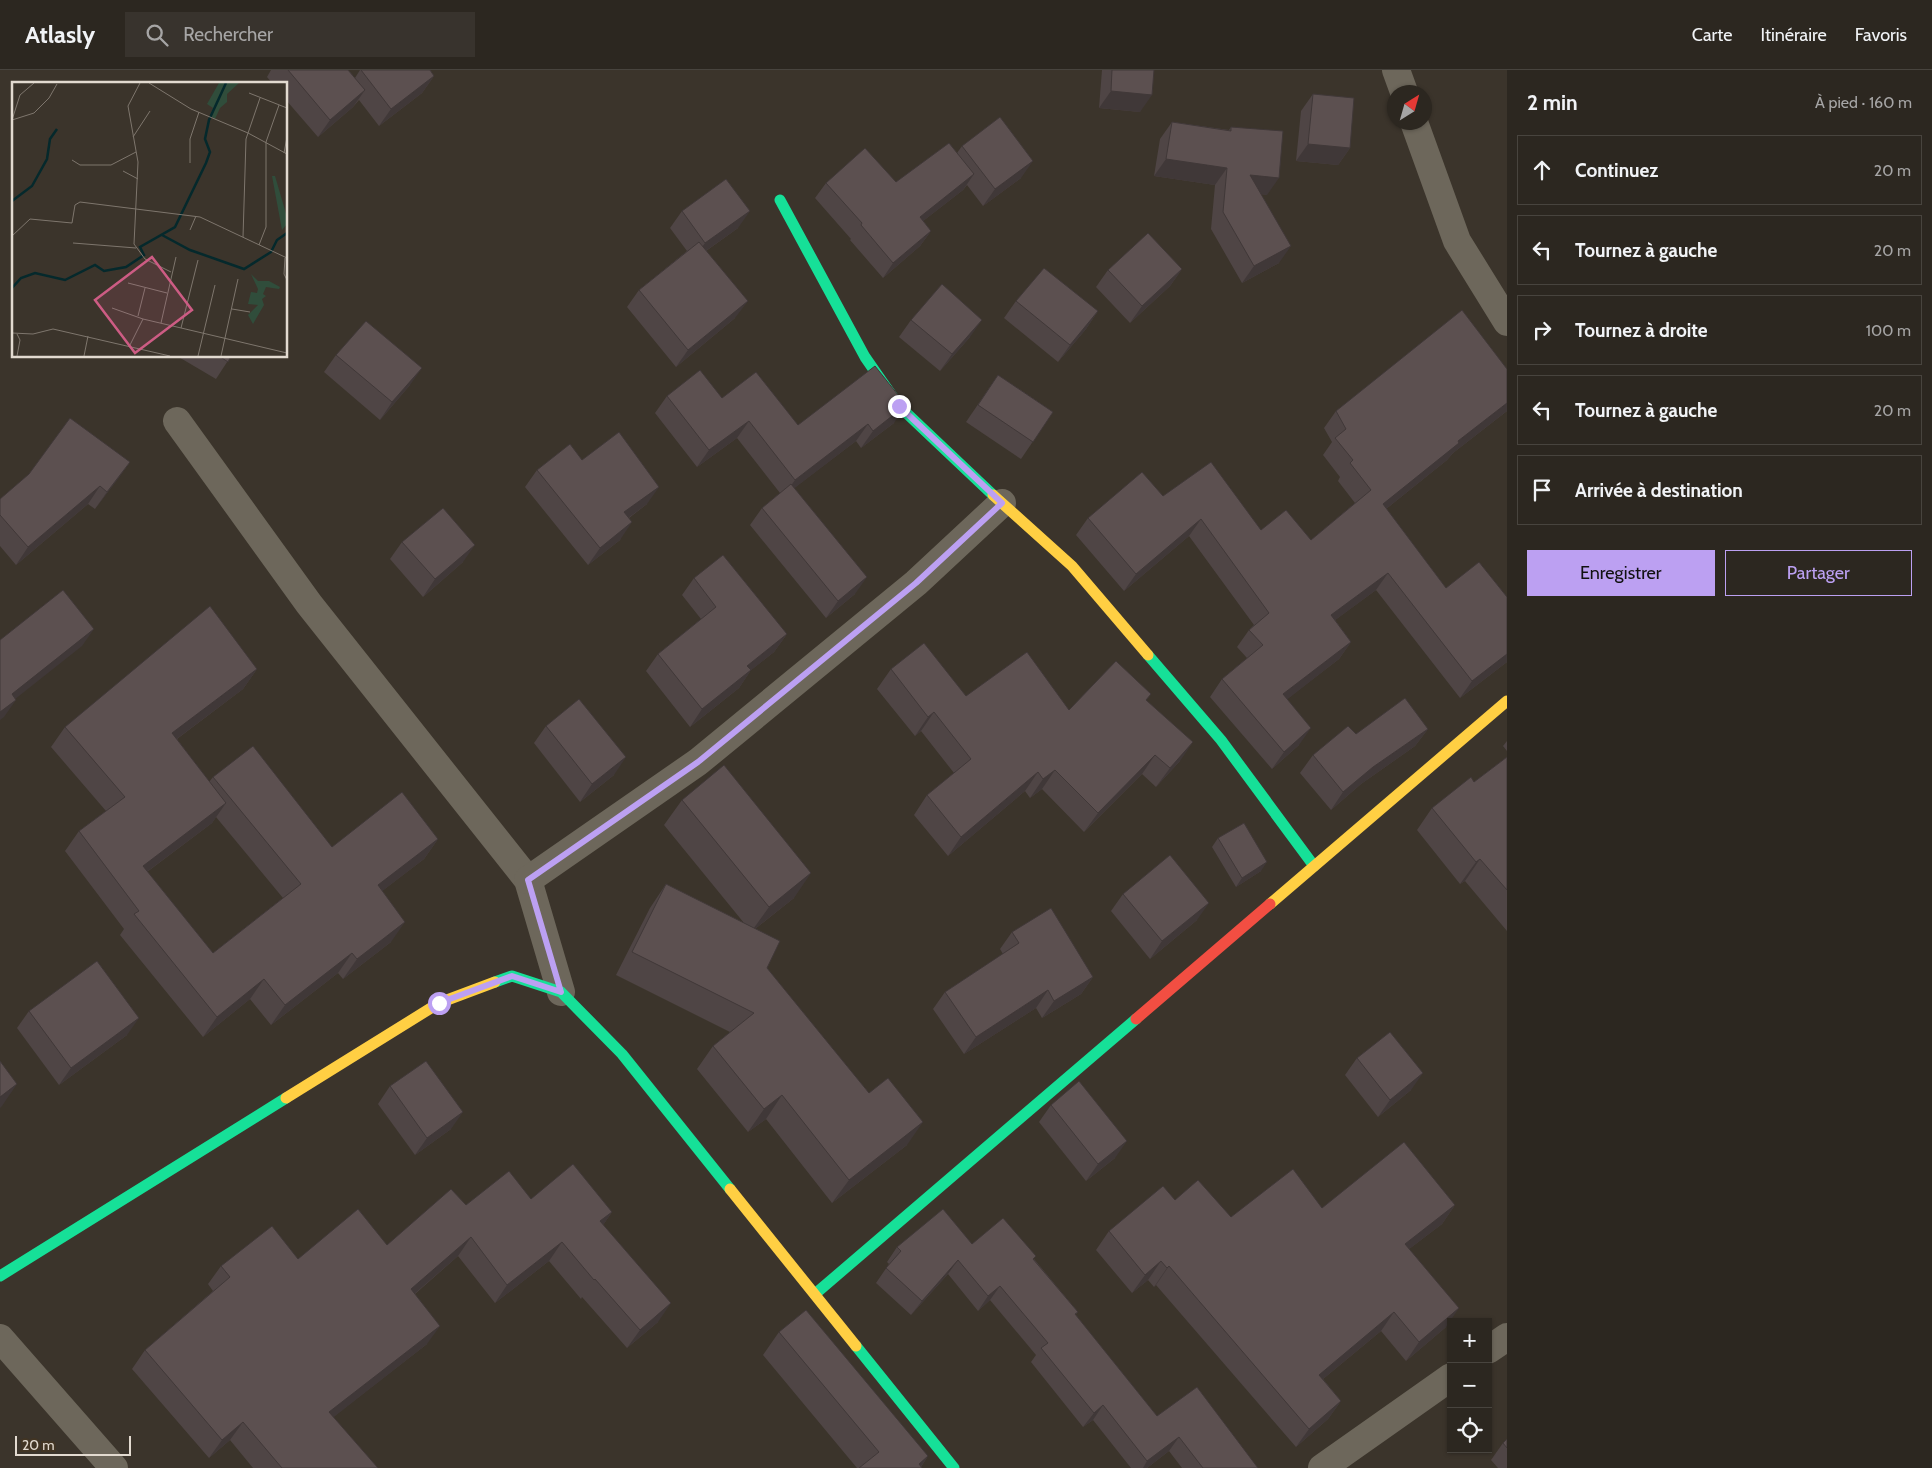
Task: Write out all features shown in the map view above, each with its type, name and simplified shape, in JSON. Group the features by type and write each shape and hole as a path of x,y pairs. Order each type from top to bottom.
{"street":[{"path":"1396,70 1401,85"},
{"path":"1417,130 1457,241 1507,322"},
{"path":"780,200 866,357 899,406 1072,566 1221,740 1314,866"},
{"path":"177,421 309,604 528,880 561,992"},
{"path":"528,880 698,762 916,583 1002,503"},
{"path":"815,1294 1507,701"},
{"path":"0,1276 439,1003 512,976 561,992 622,1054 954,1468"},
{"path":"1492,1347 1507,1337"},
{"path":"0,1338 114,1468"},
{"path":"1322,1468 1447,1380"}],"building":[{"path":"288,70 348,70 365,90 330,120"},
{"path":"361,70 430,70 434,76 391,109"},
{"path":"1112,70 1154,70 1152,95 1111,91"},
{"path":"1313,94 1354,98 1350,148 1308,144"},
{"path":"1000,117 1033,161 995,189 962,146"},
{"path":"1172,122 1231,131 1231,127 1283,131 1279,178 1250,175 1291,246 1254,266 1223,212 1227,168 1166,159"},
{"path":"949,143 974,174 920,217 931,231 893,263 861,225 862,223 826,183 865,148 896,182"},
{"path":"726,179 750,211 705,243 682,211"},
{"path":"1148,233 1182,269 1142,306 1108,270"},
{"path":"699,242 748,301 688,350 639,290"},
{"path":"1044,268 1098,311 1070,345 1016,301"},
{"path":"942,284 982,320 952,354 911,320"},
{"path":"1462,310 1507,369 1507,403 1383,504 1446,588 1479,562 1507,597 1507,654 1472,681 1388,573 1331,615 1351,642 1283,694 1311,728 1284,752 1222,679 1263,645 1249,630 1269,613 1201,519 1136,574 1088,518 1142,472 1163,496 1211,462 1261,530 1286,510 1311,540 1371,490 1350,463 1353,460 1335,438 1346,429 1336,411"},
{"path":"366,321 422,368 392,402 336,355"},
{"path":"222,358 230,358 228,362"},
{"path":"875,366 906,405 873,431 868,424 795,480 749,421 709,450 667,396 700,370 722,398 756,372 798,425"},
{"path":"998,375 1053,412 1033,442 978,405"},
{"path":"70,418 130,462 107,492 100,486 28,547 0,515 0,499 29,474"},
{"path":"619,432 659,487 624,512 632,522 600,548 537,470 570,444 582,460"},
{"path":"791,484 867,577 838,601 762,508"},
{"path":"443,508 475,545 435,579 402,542"},
{"path":"723,555 787,634 747,666 751,670 702,709 658,654 716,607 694,578"},
{"path":"63,590 94,629 12,694 16,700 0,712 0,640"},
{"path":"210,606 257,669 172,733 226,803 143,866 213,953 301,884 213,777 253,746 332,847 402,792 438,839 378,885 405,922 357,959 352,953 285,1005 264,979 217,1017 134,914 139,911 79,831 125,797 65,727"},
{"path":"924,643 966,696 1027,652 1069,710 1116,661 1151,694 1146,700 1193,742 1170,768 1155,755 1098,813 1055,770 1043,779 1038,772 961,837 927,795 971,759 934,712 928,717 891,669"},
{"path":"1405,698 1428,729 1373,767 1343,792 1313,755 1348,726 1356,734"},
{"path":"579,699 626,757 592,784 546,726"},
{"path":"1507,757 1507,890 1480,859 1476,862 1432,808 1471,777 1474,782"},
{"path":"724,765 811,873 769,907 682,800"},
{"path":"1244,823 1267,862 1242,878 1218,838"},
{"path":"1170,855 1209,903 1162,941 1123,894"},
{"path":"666,884 780,941 767,968 869,1093 888,1078 923,1122 849,1180 782,1095 764,1109 713,1046 754,1013 632,952"},
{"path":"1051,908 1093,977 1054,1001 1048,990 976,1037 945,992 1019,943 1012,932"},
{"path":"97,961 139,1018 71,1068 29,1011"},
{"path":"1390,1032 1423,1073 1390,1100 1357,1058"},
{"path":"0,1061 17,1084 0,1097"},
{"path":"426,1061 463,1112 427,1138 390,1086"},
{"path":"1079,1081 1127,1141 1098,1164 1051,1105"},
{"path":"1404,1142 1455,1205 1405,1244 1459,1308 1419,1342 1394,1312 1319,1375 1341,1401 1309,1429 1169,1266 1167,1268 1161,1261 1145,1275 1109,1231 1163,1186 1175,1200 1198,1180 1231,1217 1293,1169 1322,1208"},
{"path":"573,1164 612,1212 600,1221 671,1303 640,1330 562,1242 507,1285 471,1237 411,1289 440,1326 329,1412 378,1468 282,1468 243,1422 222,1440 145,1350 230,1277 221,1266 272,1226 298,1259 358,1209 387,1245 451,1189 466,1205 509,1171 531,1199"},
{"path":"943,1209 972,1244 1003,1218 1036,1256 1033,1259 1078,1312 1075,1314 1157,1416 1197,1387 1258,1468 1203,1468 1179,1437 1147,1461 1103,1405 1094,1413 1041,1348 1048,1343 1000,1286 988,1296 958,1260 922,1301 886,1268 901,1251 897,1247"},
{"path":"806,1310 928,1456 919,1464 922,1468 859,1468 879,1452 779,1332"},
{"path":"1507,1439 1507,1448 1503,1443"}],"traffic: fast":[{"path":"780,200 865,357 899,406 993,495"},
{"path":"1148,655 1221,740 1314,866"},
{"path":"495,982 512,976 561,992 622,1054 730,1189"},
{"path":"815,1294 1136,1019"},
{"path":"0,1276 286,1098"},
{"path":"856,1346 954,1468"}],"traffic: slow":[{"path":"993,495 1072,566 1148,655"},
{"path":"1270,904 1507,701"},
{"path":"286,1098 439,1003 495,982"},
{"path":"730,1189 856,1346"}],"traffic: jam":[{"path":"1136,1019 1270,904"}],"route":[{"path":"439,1003 512,976 561,992 528,880 698,762 916,583 1002,503 899,406"}]}
